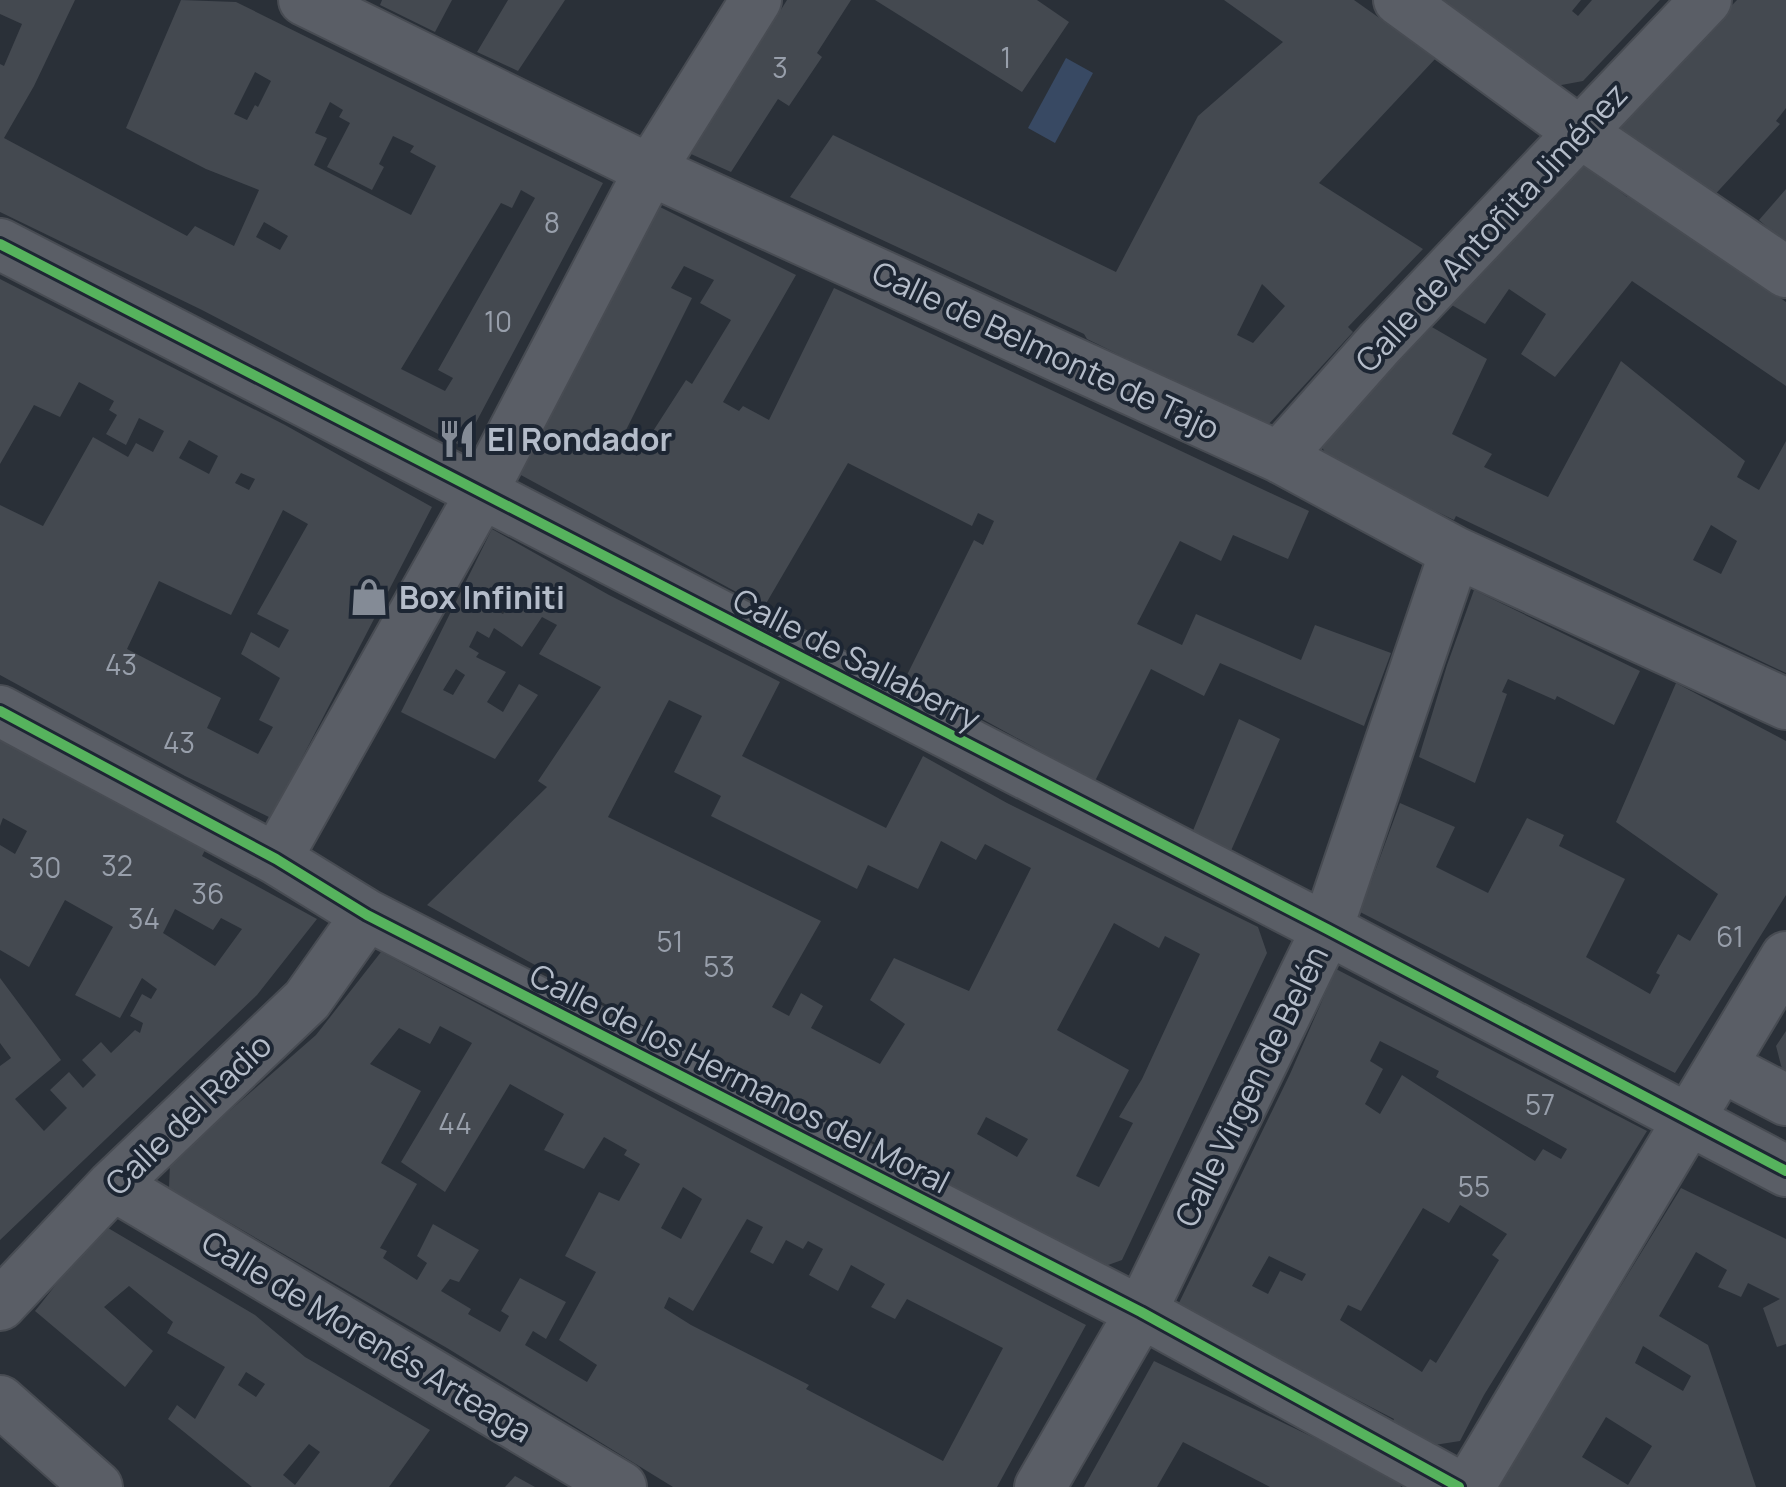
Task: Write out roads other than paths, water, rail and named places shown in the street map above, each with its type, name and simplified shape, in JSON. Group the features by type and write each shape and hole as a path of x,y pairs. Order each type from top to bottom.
{"street":[{"name":"Calle de Belmonte de Tajo","path":"304,0 650,170 1279,457 1455,552 1786,704"},
{"path":"276,859 480,494 650,170 756,0"},
{"path":"1400,0 1581,133 1786,272"},
{"name":"Calle de Antoñita Jiménez","path":"1279,457 1381,342 1706,0"},
{"name":"Calle de Sallaberry","path":"0,244 1328,929 1786,1172"},
{"name":"Calle Virgen de Belén","path":"1040,1487 1142,1312 1328,929 1455,552"},
{"name":"Calle de los Hermanos del Moral","path":"0,711 276,859 367,915 1142,1312 1459,1487"},
{"name":"Calle del Radio","path":"0,1305 113,1184 307,1000 367,915"},
{"path":"1469,1487 1786,957"},
{"path":"1721,1066 1786,1100"},
{"name":"Calle de Morenés Arteaga","path":"113,1184 621,1487"},
{"path":"0,1401 97,1487"},
{"path":"0,1447 56,1487"}],"water":[{"path":"1066,58 1093,73 1055,143 1028,128"}],"place":[{"name":"El Rondador","path":"457,439"},
{"name":"Box Infiniti","path":"369,597"}]}
